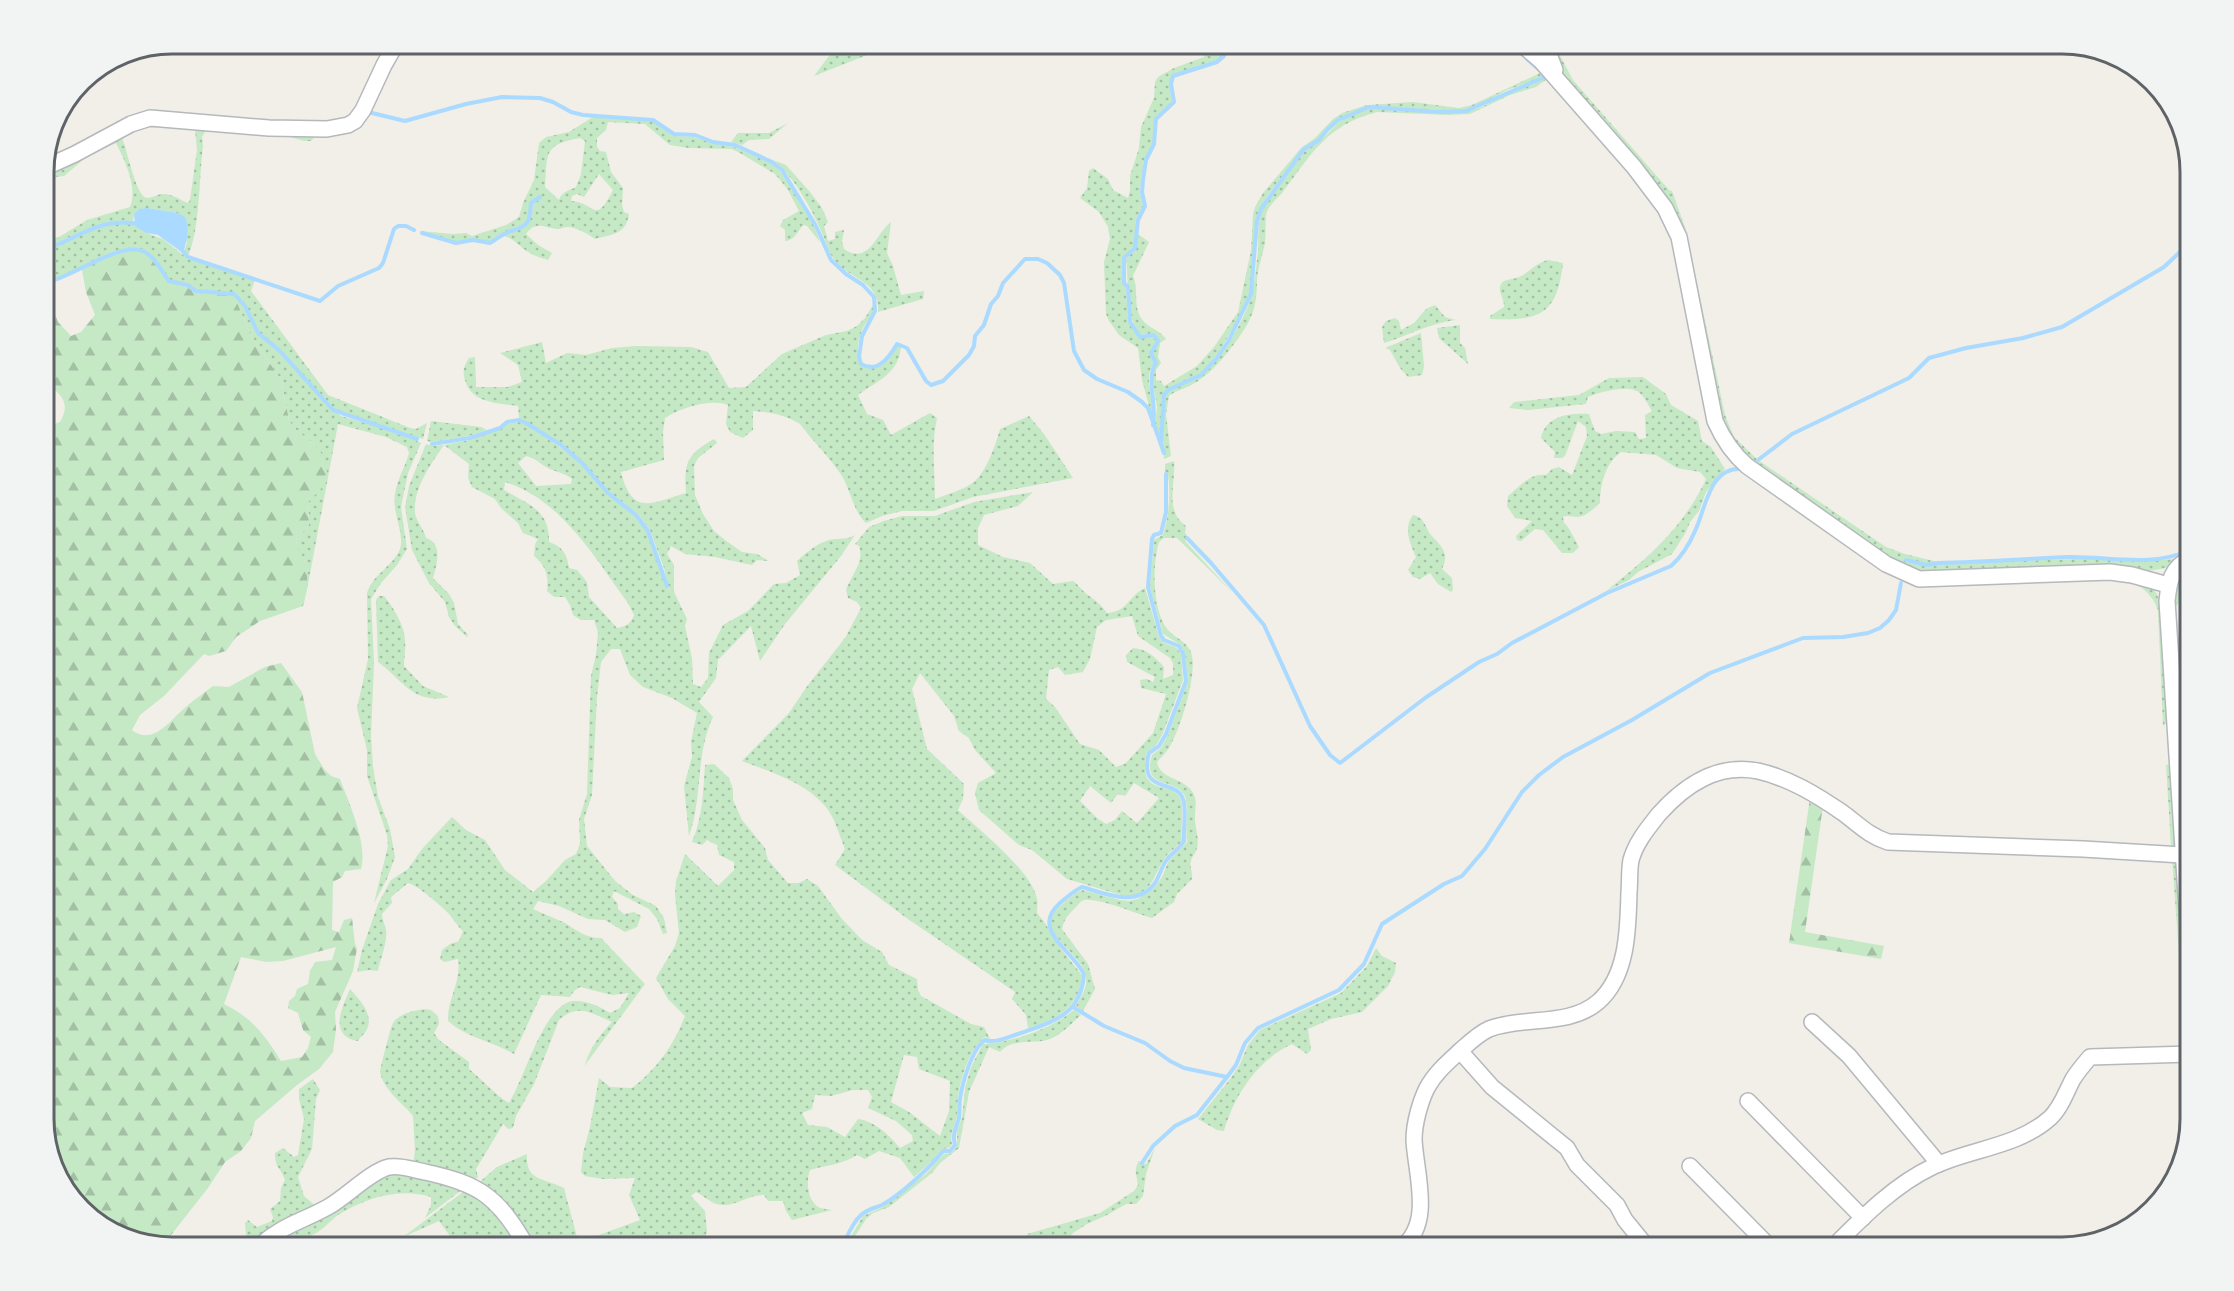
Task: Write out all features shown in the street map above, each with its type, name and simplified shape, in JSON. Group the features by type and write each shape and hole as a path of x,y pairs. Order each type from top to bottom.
{"street":[{"path":"54,163 130,124 150,118 269,128 327,129 348,125 355,121 363,110 390,54"},
{"path":"1533,54 1646,182 1672,221 1679,237 1715,421 1736,457 1886,564 1919,579 2110,572 2133,575 2168,585"},
{"path":"1548,54 1552,66 1567,91"},
{"path":"2180,566 2173,571 2168,585 2167,602 2180,815"},
{"path":"1412,1237 1418,1225 1420,1212 1414,1139 1415,1123 1427,1088 1448,1062 1486,1030 1502,1025 1575,1014 1589,1009 1610,989 1624,953 1631,862 1636,848 1646,830 1673,799 1699,780 1724,771 1740,769 1758,771 1813,792 1872,836 1888,842 1973,843 2180,855"},
{"path":"1812,1022 1849,1056 1939,1164"},
{"path":"1460,1051 1492,1087 1568,1148 1577,1165 1617,1205 1625,1221 1638,1237"},
{"path":"1844,1237 1898,1188 1939,1164 2020,1136 2038,1127 2059,1107 2073,1079 2090,1057 2180,1054"},
{"path":"1748,1101 1863,1218"},
{"path":"1690,1166 1759,1237"},
{"path":"271,1237 280,1229 346,1197 376,1173 389,1167 458,1180 470,1185 492,1200 503,1211 520,1237"}],"green space":[{"path":"830,54 867,54 867,55 814,76"},
{"path":"1205,54 1223,54 1217,60 1172,75 1169,84 1172,102 1155,118 1153,143 1144,160 1140,192 1143,206 1136,219 1134,248 1123,258 1123,283 1126,288 1128,322 1139,338 1153,337 1156,341 1149,353 1154,363 1149,376 1153,421 1142,380 1138,348 1119,335 1106,314 1104,262 1110,239 1108,227 1099,212 1080,198 1087,188 1089,171 1093,168 1108,179 1113,190 1128,198 1130,176 1139,148 1141,127 1154,98 1155,82 1158,77 1174,68 1204,57"},
{"path":"1552,54 1559,54 1573,80 1672,191 1685,227 1725,415 1734,437 1758,460 1886,547 1938,562 1927,564 1906,560 1927,566 2105,558 2132,561 2159,560 2180,556 2180,560 2172,567 2142,572 1913,573 1764,476 1722,432 1681,236 1568,89"},
{"path":"1540,73 1543,76 1539,79 1507,90 1482,104 1465,110 1369,106 1337,119 1318,139 1302,149 1266,198 1257,215 1250,294 1243,311 1216,357 1200,374 1167,389 1163,394 1160,437 1155,425 1157,408 1152,373 1157,363 1153,353 1159,340 1155,333 1140,335 1132,319 1128,299 1126,259 1136,249 1138,234 1149,242 1133,276 1137,308 1141,318 1166,339 1160,343 1158,357 1161,363 1156,370 1156,380 1161,381 1164,386 1197,366 1214,347 1238,312 1251,251 1255,207 1263,193 1302,147 1314,139 1333,119 1342,113 1367,105 1413,102 1459,108 1472,105"},
{"path":"1546,77 1547,79 1536,87 1510,95 1470,114 1377,112 1345,125 1321,143 1267,212 1265,243 1258,274 1256,301 1248,323 1231,348 1208,373 1193,384 1169,396 1166,414 1171,456 1164,459 1161,411 1165,396 1171,389 1196,379 1204,373 1219,358 1231,340 1245,313 1253,290 1260,214 1304,151 1320,141 1339,122 1350,115 1369,109 1465,112 1482,107"},
{"path":"593,117 653,121 674,136 694,137 734,147 771,163 789,184 814,226 820,242 807,226 803,225 793,238 785,241 785,230 780,226 783,220 799,211 788,190 775,174 740,153 732,149 670,145 645,124 608,122 606,130 597,138 597,147 600,151 606,152 611,172 623,188 622,205 624,212 629,214 621,230 595,239 570,227 558,229 533,227 526,234 538,245 552,253 548,260 532,254 512,239 503,236 528,224 533,204 540,198 539,196 530,203 528,218 524,224 489,242 473,239 456,242 419,231 466,233 472,236 506,225 519,217 534,180 539,143 546,137 569,132","holes":["580,138 585,141 581,174 576,187 563,193 559,200 545,187 549,153 559,144","599,174 613,190 602,207 594,210 579,202 571,201 572,196 577,194 584,197"]},
{"path":"142,122 316,130 315,137 311,141 304,141 276,133 263,135 206,130 202,137 195,232 188,256 184,251 187,243 178,213 148,208 134,214 133,221 116,221 95,226 54,244 54,239 87,220 130,207 132,199 129,174 116,143 90,154 64,176 54,177 54,162","holes":["164,127 195,130 197,150 188,203 168,194 147,198 139,190 122,138 140,128"]},
{"path":"788,123 769,139 749,140 742,145 731,142 738,133 769,133"},
{"path":"773,160 786,165 822,208 828,222 824,226 828,241 835,239 835,232 844,230 842,242 844,249 860,254 871,246 891,222 887,253 901,295 924,291 923,299 878,312 874,293 869,286 839,265 833,258 804,198 786,172"},
{"path":"134,224 146,233 163,239 187,258 255,280 251,291 328,395 410,428 416,429 427,423 423,439 334,409 280,350 259,332 246,306 235,293 196,290 187,284 170,280 157,260 146,251 136,248 123,249 54,279 54,247 96,228"},
{"path":"140,251 151,258 168,282 196,292 234,295 249,332 281,380 289,420 294,428 315,445 322,454 327,471 321,489 308,502 309,525 296,540 307,573 303,606 260,621 236,637 226,651 209,656 204,654 164,696 140,715 132,730 147,735 154,733 213,686 229,687 265,667 281,663 302,692 315,754 331,776 340,779 362,848 361,869 345,871 342,877 333,882 332,930 339,932 344,920 352,918 357,948 353,971 335,1012 336,1030 333,1052 319,1069 255,1121 251,1138 241,1151 225,1162 170,1237 142,1233 127,1228 100,1213 78,1191 66,1171 56,1142 54,1126 54,424 60,422 65,409 62,399 54,389 54,312 58,322 71,336 81,332 95,315 86,292 82,270 110,256","holes":["336,947 332,960 315,962 310,971 308,984 297,989 295,996 289,1001 288,1008 298,1013 303,1030 311,1037 308,1048 302,1057 281,1061 257,1028 234,1009 224,1004 241,957 266,962 283,961"]},
{"path":"1548,260 1563,263 1556,294 1550,304 1533,316 1490,319 1490,316 1504,307 1501,284 1519,277"},
{"path":"234,295 244,307 258,333 279,352 333,411 341,416 401,434 421,443 408,473 401,507 407,549 371,599 374,662 371,736 373,767 378,797 390,829 395,857 387,879 374,903 388,846 387,835 367,776 367,750 357,708 368,659 367,593 374,580 400,549 401,539 395,492 409,453 407,447 386,437 338,424 306,595 305,561 297,549 296,540 309,525 308,502 313,496 315,445 294,428 289,420 281,380 249,332"},
{"path":"873,305 872,314 859,340 860,364 866,367 877,367 891,356 898,345 901,346 892,370 858,395 867,414 883,420 891,435 930,413 937,418 934,448 935,499 975,481 987,464 1000,429 1029,416 1044,434 1073,478 973,497 934,511 902,511 866,523 861,518 840,473 800,424 795,421 765,412 753,411 753,430 743,438 730,432 726,424 728,405 721,403 696,405 665,418 664,460 621,472 631,496 637,501 653,503 686,493 687,467 692,455 714,439 717,443 698,458 694,466 695,495 703,514 714,531 725,540 742,552 757,554 769,561 757,560 752,565 715,557 685,554 671,546 667,554 674,565 674,592 687,619 685,626 692,659 693,684 701,687 708,678 709,653 723,625 748,611 774,584 786,583 800,575 797,561 814,547 830,540 855,535 841,556 785,624 760,661 751,626 718,660 716,678 699,702 713,717 707,731 696,806 689,836 684,786 692,757 691,742 697,713 672,698 643,687 630,675 620,649 611,649 601,662 592,795 584,819 587,846 615,881 633,895 656,906 664,918 667,933 663,934 657,919 649,909 614,891 612,897 618,904 618,909 624,914 634,912 641,916 637,927 625,932 605,920 588,919 559,906 538,901 533,909 586,935 601,938 645,984 585,1065 596,1042 612,1022 585,1011 572,1012 559,1020 534,1084 516,1116 513,1128 508,1129 503,1124 476,1169 478,1177 472,1182 413,1166 415,1150 413,1116 389,1091 380,1072 393,1023 410,1012 431,1010 438,1016 439,1024 434,1033 439,1040 469,1062 469,1069 509,1103 541,1034 557,1011 566,1003 577,1001 595,1005 610,1013 620,1008 629,993 612,995 580,987 570,997 541,995 514,1054 463,1032 448,1021 458,975 458,959 444,962 440,959 442,950 459,941 463,931 439,905 408,883 391,897 392,903 382,914 386,934 378,971 357,972 378,904 391,880 408,869 422,849 452,817 466,830 485,840 505,870 533,892 565,860 576,854 580,844 579,820 587,794 591,676 598,632 594,620 581,620 573,615 565,597 554,597 547,591 546,572 534,556 538,539 523,533 518,523 501,508 495,499 472,487 468,478 469,464 444,445 470,440 500,429 507,424 519,422 526,425 580,463 607,494 635,516 647,532 669,591 664,568 650,530 638,514 609,492 582,461 562,444 519,418 518,406 494,403 479,398 473,393 468,388 464,374 469,358 475,357 476,387 508,387 522,382 518,365 500,353 542,342 546,363 567,353 586,355 612,348 691,347 708,352 729,388 746,387 782,354 826,335 847,331 857,326","holes":["526,456 569,477 572,479 571,484 536,486 518,463","505,482 525,490 543,502 575,532 628,603 634,615 630,623 617,628 589,597 587,582 577,570 569,568 561,549 549,542 546,522 542,515 504,490"]},
{"path":"1435,305 1445,317 1456,320 1427,327 1384,343 1382,327 1386,321 1395,318 1399,321 1401,330 1414,323 1426,309"},
{"path":"1460,325 1460,343 1465,348 1468,364 1439,338 1437,328"},
{"path":"1421,333 1424,366 1422,375 1408,377 1390,350 1385,348"},
{"path":"1643,377 1666,394 1671,405 1698,421 1702,441 1711,447 1725,469 1706,492 1699,511 1672,554 1606,591 1636,567 1676,527 1706,479 1700,472 1677,468 1656,455 1621,452 1611,462 1604,475 1600,503 1581,516 1563,517 1564,523 1579,547 1573,553 1562,553 1543,530 1535,529 1521,541 1517,540 1516,536 1532,521 1515,518 1507,506 1508,496 1530,478 1546,475 1552,469 1559,467 1572,475 1587,436 1586,427 1578,421 1565,456 1554,458 1555,452 1541,438 1548,424 1567,415 1589,414 1595,431 1601,434 1616,431 1635,432 1639,439 1646,438 1645,415 1652,411 1644,398 1632,389 1612,390 1593,395 1588,397 1586,404 1528,410 1509,408 1514,402 1579,395 1609,378"},
{"path":"431,421 481,427 487,430 469,436 432,442 427,441"},
{"path":"426,444 444,445 420,486 415,513 426,538 435,544 437,549 433,578 449,594 454,603 458,624 468,635 467,637 449,617 445,602 429,583 412,550 405,507 409,486"},
{"path":"1174,461 1173,505 1179,520 1186,526 1185,533 1188,537 1185,541 1233,593 1177,538 1164,538 1159,542 1155,563 1155,588 1159,613 1169,631 1190,650 1192,671 1191,685 1178,728 1169,748 1157,762 1162,772 1187,786 1195,796 1198,844 1191,863 1192,879 1177,894 1174,902 1152,918 1108,903 1090,900 1082,901 1069,914 1062,929 1088,964 1095,989 1083,1011 1076,1006 1086,984 1084,969 1054,932 1051,924 1053,913 1082,890 1120,900 1138,899 1154,888 1162,877 1169,860 1187,842 1185,796 1174,786 1155,779 1151,774 1150,766 1152,755 1161,748 1168,735 1188,681 1185,654 1181,645 1163,634 1150,587 1154,540 1163,535 1168,512 1169,482 1168,474 1165,474 1165,464"},
{"path":"1033,492 1018,506 984,515 978,528 978,545 1003,557 1030,563 1053,584 1073,581 1107,613 1120,609 1145,588 1159,637 1163,642 1177,648 1181,655 1183,680 1163,733 1157,744 1147,752 1145,766 1146,776 1150,782 1176,793 1180,798 1182,841 1167,856 1149,886 1139,894 1131,896 1067,879 1032,850 1019,845 979,810 975,793 978,783 996,773 975,750 969,738 959,731 954,716 920,673 912,689 927,749 964,784 963,799 958,810 1003,851 1025,876 1037,899 1037,913 1060,948 1082,975 1077,995 1065,1010 1048,1021 1028,1028 1026,1015 1012,999 1015,992 908,919 835,865 845,849 831,815 817,798 797,784 742,761 789,713 845,638 861,608 857,602 848,598 846,590 860,558 859,546 855,544 869,527 902,516 935,516 974,502","holes":["1132,616 1138,636 1170,658 1173,663 1173,675 1163,679 1164,667 1147,652 1133,648 1126,655 1127,662 1155,677 1153,682 1147,679 1140,680 1141,688 1166,694 1153,733 1126,763 1116,767 1099,750 1080,744 1055,707 1046,699 1049,670 1058,667 1065,675 1083,672 1090,659 1097,627 1106,620","1134,783 1159,798 1137,823 1122,811 1115,820 1106,824 1080,801 1090,786 1111,803 1118,794 1125,796"]},
{"path":"1413,515 1422,520 1445,554 1442,569 1452,578 1453,590 1451,592 1438,584 1430,573 1420,579 1413,577 1408,570 1416,557 1408,530"},
{"path":"2180,573 2179,603 2176,607 2180,654 2180,732 2172,589"},
{"path":"2128,581 2152,588 2159,599 2165,653 2167,723 2163,726 2158,610 2146,592"},
{"path":"379,596 384,596 387,600 403,629 404,666 423,686 449,697 437,699 417,694 378,662 376,600"},
{"path":"714,764 729,778 733,789 733,800 742,820 765,848 768,860 788,883 799,883 807,879 818,886 842,919 862,940 882,952 889,965 917,979 921,996 971,1024 984,1027 990,1039 985,1037 975,1048 963,1073 952,1144 949,1148 942,1149 914,1177 900,1158 879,1151 865,1159 857,1155 840,1163 810,1170 808,1184 814,1204 823,1209 832,1210 792,1220 783,1201 768,1201 764,1195 718,1205 696,1192 691,1196 705,1211 706,1237 577,1237 599,1235 640,1220 629,1195 635,1178 603,1179 585,1176 581,1172 583,1153 599,1078 610,1087 632,1088 664,1056 685,1016 668,999 656,978 675,946 679,933 675,895 676,881 685,854 718,886 734,870 734,862 719,855 717,845 707,840 702,845 692,842 696,833 703,794 705,765","holes":["904,1055 917,1057 919,1069 950,1081 949,1111 940,1136 909,1112 891,1102","853,1090 868,1090 872,1097 868,1108 896,1121 912,1135 913,1141 900,1148 876,1126 858,1119 845,1137 827,1127 808,1125 802,1113 812,1109 815,1095 831,1096"]},
{"path":"2166,764 2171,768 2176,845 2171,846"},
{"path":"1810,798 1823,806 1805,932 1884,946 1881,959 1789,943"},
{"path":"2172,858 2177,859 2180,968"},
{"path":"1376,948 1382,956 1396,963 1395,972 1388,986 1362,1012 1331,1019 1308,1029 1311,1050 1307,1054 1292,1044 1268,1059 1241,1092 1224,1131 1217,1130 1198,1119 1230,1079 1239,1066 1248,1045 1260,1030 1341,993 1367,966"},
{"path":"350,989 365,1007 369,1018 366,1030 358,1041 349,1038 340,1027 341,1012"},
{"path":"1074,1010 1081,1015 1050,1039 1011,1044 1000,1052 989,1047 969,1092 959,1148 889,1207 873,1213 866,1219 854,1237 851,1237 863,1216 883,1207 926,1174 944,1154 951,1153 957,1146 957,1130 962,1118 965,1088 971,1067 983,1044 1030,1034"},
{"path":"313,1079 320,1090 316,1099 312,1149 298,1177 304,1196 318,1208 270,1237 245,1237 245,1223 248,1220 257,1227 272,1221 270,1209 280,1201 281,1188 285,1180 277,1165 275,1153 283,1148 294,1157 298,1155 304,1119 299,1089"},
{"path":"1155,1148 1146,1174 1143,1196 1136,1204 1126,1204 1087,1224 1069,1237 1028,1237 1027,1234 1100,1213 1134,1191 1138,1185 1137,1164 1139,1161 1146,1164"},
{"path":"527,1154 529,1170 533,1174 564,1188 577,1237 522,1237 476,1185 497,1167"},
{"path":"389,1168 468,1185 425,1218 431,1205 431,1197 407,1193 395,1194 371,1199 348,1209 319,1231 306,1237 275,1237"},
{"path":"471,1186 517,1237 451,1237 439,1221 403,1237"}],"water":[{"path":"148,208 178,213 185,217 187,235 183,253 158,235 146,233 135,226 134,214 139,209"}],"waterway":[{"path":"1153,425 1152,376 1156,363 1151,353 1158,341 1154,335 1140,337 1130,322 1128,287 1124,283 1124,258 1135,248 1138,220 1145,206 1142,192 1146,160 1154,144 1156,119 1174,102 1171,84 1173,76 1217,62 1224,54"},
{"path":"1161,442 1164,395 1168,390 1201,375 1217,358 1229,340 1251,294 1257,221 1261,209 1303,150 1319,140 1338,120 1369,107 1441,112 1466,111 1545,77 1527,59"},
{"path":"372,113 405,121 466,104 502,97 540,98 583,115 653,120 674,134 695,135 713,142 735,145 772,162 782,170 816,226 831,260 863,285 874,297 875,311 862,336 859,357 861,364 867,367 878,365 887,358 897,344 907,348 926,381 931,385 943,381 969,355 974,346 975,336 984,325 991,304 998,296 1003,283 1025,259 1038,259 1047,263 1060,275 1064,283 1074,351 1084,370 1097,379 1128,392 1148,408 1164,453"},
{"path":"422,233 456,243 473,240 490,243 505,233 525,225 529,219 531,203 540,197"},
{"path":"54,246 101,226 126,222 140,224"},
{"path":"180,248 188,257 320,301 338,286 379,268 383,263 394,229 398,226 406,226 414,230"},
{"path":"54,280 110,255 135,249 145,252 156,261 169,281 187,285 196,291 234,294 245,306 258,333 280,351 333,410 417,439"},
{"path":"1758,460 1792,434 1909,378 1929,358 1966,348 2023,338 2062,327 2164,267 2180,252"},
{"path":"432,444 470,438 500,428 507,422 519,420 526,423 561,445 581,462 608,493 636,515 648,531 667,586"},
{"path":"1187,538 1264,625 1310,726 1330,755 1340,763 1425,698 1479,662 1607,593 1671,566 1691,540 1710,490 1716,481 1723,474 1743,469"},
{"path":"847,1237 861,1215 897,1195 943,1151 950,1151 955,1145 954,1134 959,1118 963,1085 968,1067 980,1044 985,1040 1003,1039 1055,1020 1071,1008 1078,999 1084,974 1057,941 1049,923 1051,914 1059,904 1082,887 1121,897 1130,897 1148,891 1155,883 1166,861 1184,841 1183,799 1173,789 1153,780 1147,766 1149,753 1159,746 1166,734 1186,681 1183,654 1179,646 1164,640 1161,636 1148,587 1152,539 1154,535 1161,533 1166,512 1166,474"},
{"path":"1906,560 1927,565 2067,557 2145,560 2160,559 2180,553"},
{"path":"1142,1163 1153,1146 1175,1126 1197,1115 1236,1065 1245,1043 1258,1028 1339,990 1364,964 1382,924 1444,884 1462,876 1485,849 1522,792 1539,775 1563,757 1632,720 1710,673 1803,638 1843,637 1868,633 1880,628 1896,610 1901,583"},
{"path":"1073,1007 1104,1026 1145,1043 1184,1068 1227,1077"}]}
